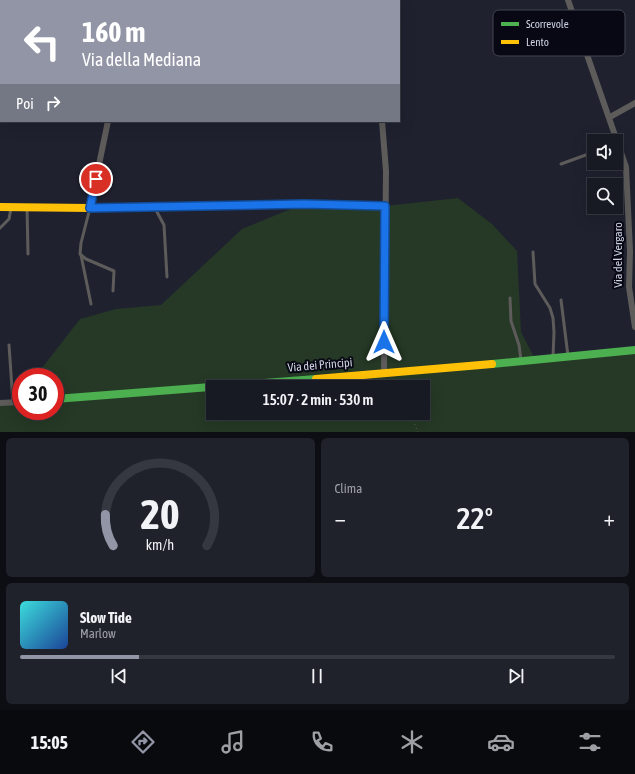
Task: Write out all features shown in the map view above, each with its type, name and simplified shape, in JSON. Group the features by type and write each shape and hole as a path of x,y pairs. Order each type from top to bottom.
{"street":[{"name":"Via del Vergaro","path":"568,0 572,10"},
{"name":"Via del Vergaro","path":"588,56 610,117 614,134"},
{"path":"610,117 635,103"},
{"path":"90,208 108,122"},
{"path":"382,122 385,157 384,372"},
{"name":"Via del Vergaro","path":"623,162 627,174 630,251 629,287 635,327"},
{"path":"0,206 90,208 304,204 385,206"},
{"name":"Via dei Principi","path":"64,398 384,372 452,368 521,360 635,350"},
{"path":"0,404 12,403"}],"lane":[{"path":"561,164 587,155"},
{"path":"0,228 9,219 11,206"},
{"path":"157,206 157,212 164,225 167,277"},
{"path":"27,207 28,254"},
{"path":"90,208 81,243 80,254 91,304"},
{"path":"533,252 535,284 550,308 553,318 553,357"},
{"path":"80,254 86,259 114,270 113,291"},
{"path":"510,298 511,321 519,345 521,360"},
{"path":"561,300 568,356"},
{"path":"9,345 12,388"}],"path":[{"path":"413,420 418,432"}],"green space":[{"path":"458,198 492,224 517,251 521,332 535,359 635,350 635,432 0,432 0,403 12,403 12,420 64,420 64,368 42,368 80,319 116,309 161,305 242,229 303,204 385,206"}],"traffic: fast":[{"path":"191,206 303,204 385,206"},
{"path":"492,364 635,350"},
{"path":"64,398 316,379"}],"traffic: slow":[{"path":"0,207 90,208 191,206"},
{"path":"316,379 492,364"}],"route":[{"path":"96,179 90,208 304,204 385,206 384,342"}]}
